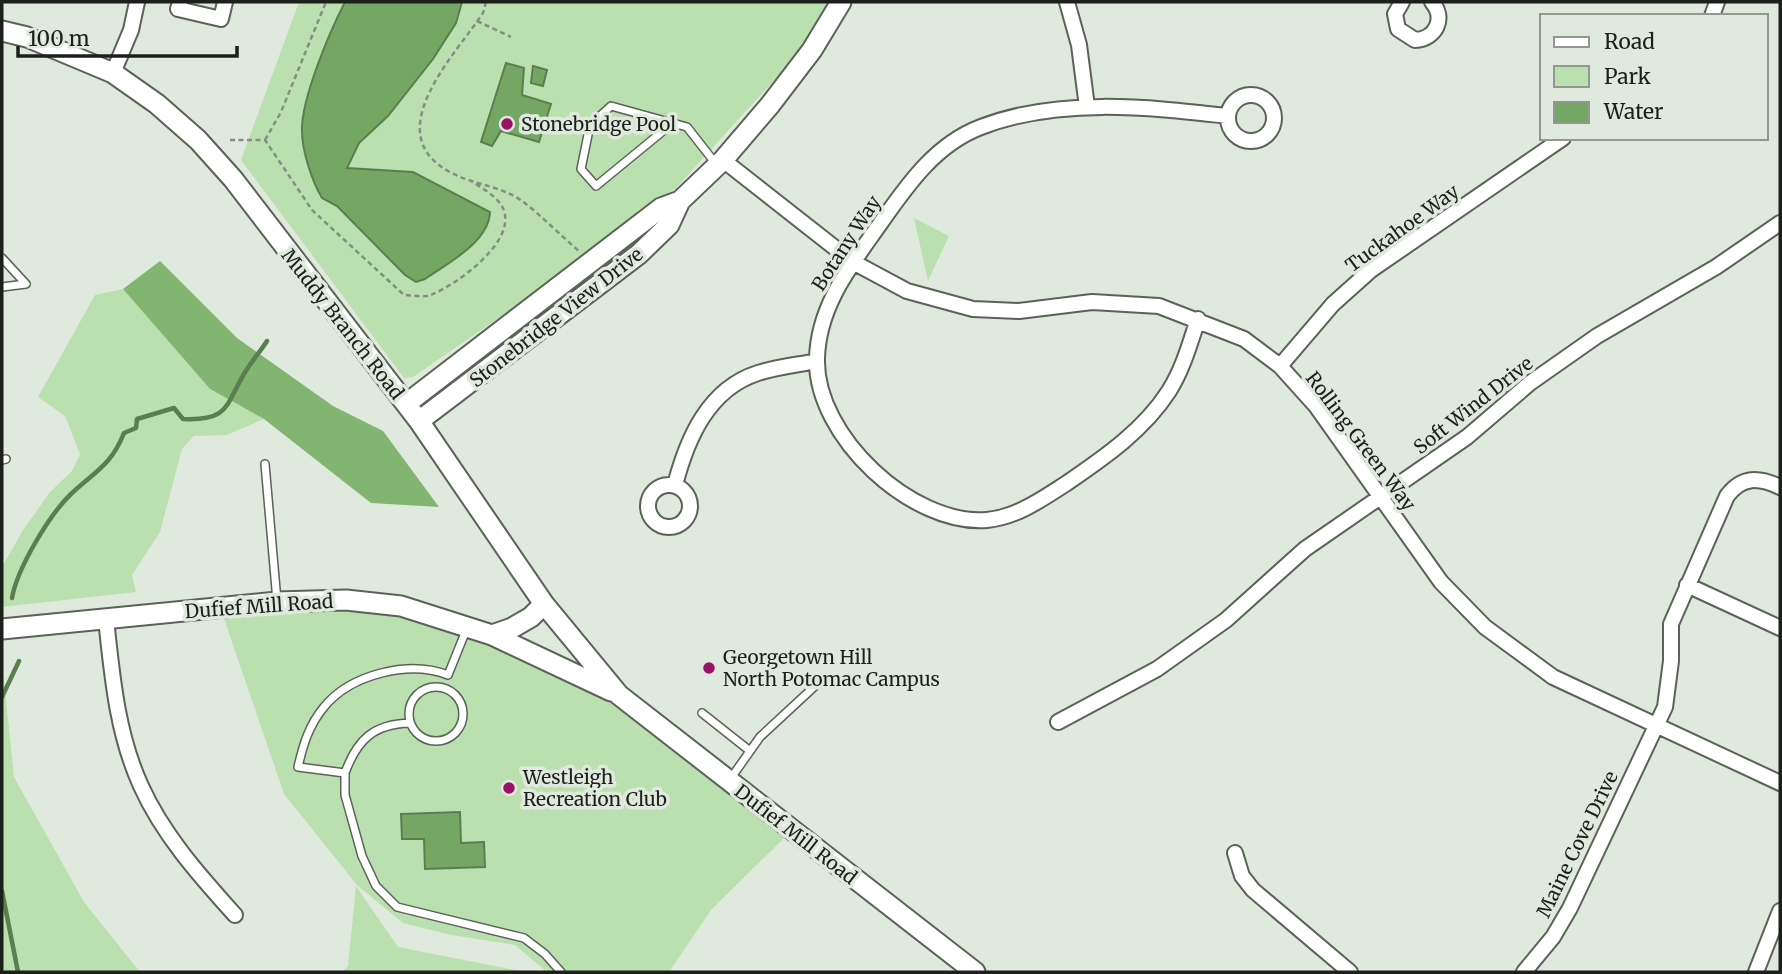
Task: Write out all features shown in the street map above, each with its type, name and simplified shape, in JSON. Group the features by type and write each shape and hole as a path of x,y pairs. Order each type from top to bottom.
{"main road":[{"name":"Stonebridge View Drive","path":"419,421 639,254 669,225 680,201 720,162 812,50 841,2"},
{"name":"Muddy Branch Road","path":"2,31 27,37 113,73 157,104 198,140 233,179 419,421 544,604 619,695"},
{"name":"Stonebridge View Drive","path":"406,404 662,208 680,201"},
{"name":"Dufief Mill Road","path":"2,629 277,602 346,600 401,606 492,635 619,695 975,972"},
{"path":"492,635 512,628 544,604"}],"street":[{"path":"113,73 131,30 137,2"},
{"path":"180,2 178,9 221,19 225,2"},
{"path":"1067,2 1079,45 1087,107"},
{"path":"1402,2 1395,14 1395,21 1402,35 1415,40 1434,33 1439,20 1439,4"},
{"name":"Botany Way","path":"1198,319 1169,391 1130,435 1113,451 1024,510 988,520 964,519 935,512 872,469 841,435 826,404 817,361 822,321 831,296 853,262 912,177 945,148 978,128 1014,117 1087,107 1162,108 1228,116"},
{"name":"Tuckahoe Way","path":"1280,366 1334,304 1371,270 1560,140"},
{"name":"Rolling Green Way","path":"720,162 853,262 907,291 973,309 1019,311 1092,302 1159,306 1244,339 1280,366 1316,406 1441,582 1485,627 1553,677 1780,783"},
{"name":"Soft Wind Drive","path":"1058,722 1157,669 1226,620 1305,549 1467,437 1527,385 1597,337 1716,267 1780,223"},
{"path":"675,485 696,425 717,399 757,374 817,361"},
{"name":"Maine Cove Drive","path":"1524,972 1553,937 1570,908 1665,707 1669,685 1671,624 1727,496 1736,485 1762,479 1780,487"},
{"path":"1687,584 1780,628"},
{"path":"106,619 114,694 128,751 141,787 171,838 235,915"},
{"path":"1235,853 1242,876 1253,890 1350,972"},
{"path":"1756,972 1780,911"}],"lane":[{"path":"674,122 596,186 581,169 590,125 611,106 674,122 687,127 720,162"},
{"path":"2,258 26,284 2,287"},
{"path":"265,464 277,602"},
{"path":"447,689 448,674 468,627"},
{"path":"345,774 298,767 304,738 324,706 348,687 372,676 404,669 430,668 448,674"},
{"path":"728,781 760,737 815,686"},
{"path":"429,687 447,689 455,695 462,710 462,719 454,734 446,739 429,740 414,731 410,723 410,705 414,697 429,687"},
{"path":"702,713 750,751"},
{"path":"410,723 393,723 365,735 354,750 345,774 345,795 362,856 376,886 397,907 524,938 545,954 561,972"}],"path":[{"path":"265,140 281,112 326,2"},
{"path":"486,2 477,21 432,85 422,111 419,135 429,159 450,173 496,187 523,201 579,251"},
{"path":"477,21 511,37"},
{"path":"229,140 265,140"},
{"path":"265,140 313,210 404,295 430,296 492,251 504,234 505,213 494,196 471,181"}],"green space":[{"path":"299,2 831,2 806,45 676,188 567,271 413,377 404,378 241,160"},
{"path":"914,218 949,236 928,281"},
{"path":"123,289 210,389 264,419 227,435 194,436 182,449 160,532 132,575 136,592 2,607 2,567 23,530 50,492 72,471 80,454 65,416 38,397 95,295"},
{"name":"Westleigh Recreation Club","path":"400,606 619,695 791,831 711,910 669,972 547,972 515,945 451,935 403,923 357,885 284,794 220,607"},
{"path":"2,662 14,777 84,902 140,972 2,972"},
{"path":"356,886 398,947 525,972 342,972 348,966"}],"shaded area":[{"path":"160,261 237,338 333,406 383,431 439,507 371,503 264,419 210,389 123,289"}],"water":[{"path":"345,2 462,2 456,23 433,59 388,116 359,143 347,168 413,172 490,212 483,233 466,251 425,279 416,282 405,275 337,206 322,198 306,157 302,131 306,101 325,47"},
{"path":"506,63 524,68 522,95 551,104 539,142 501,131 492,146 481,142"},
{"path":"533,66 547,70 543,86 531,83"},
{"path":"460,812 461,843 484,842 485,867 425,869 424,839 402,839 401,814"}],"waterway":[{"path":"12,598 20,572 53,515 71,494 108,461 124,433 136,428 137,419 174,408 183,419 198,419 218,414 224,409 267,341"},
{"path":"2,697 19,661"},
{"path":"2,891 18,972"}],"place":[{"name":"Stonebridge Pool","path":"507,124"},
{"name":"Georgetown Hill North Potomac Campus","path":"709,668"},
{"name":"Westleigh Recreation Club","path":"509,788"}]}
